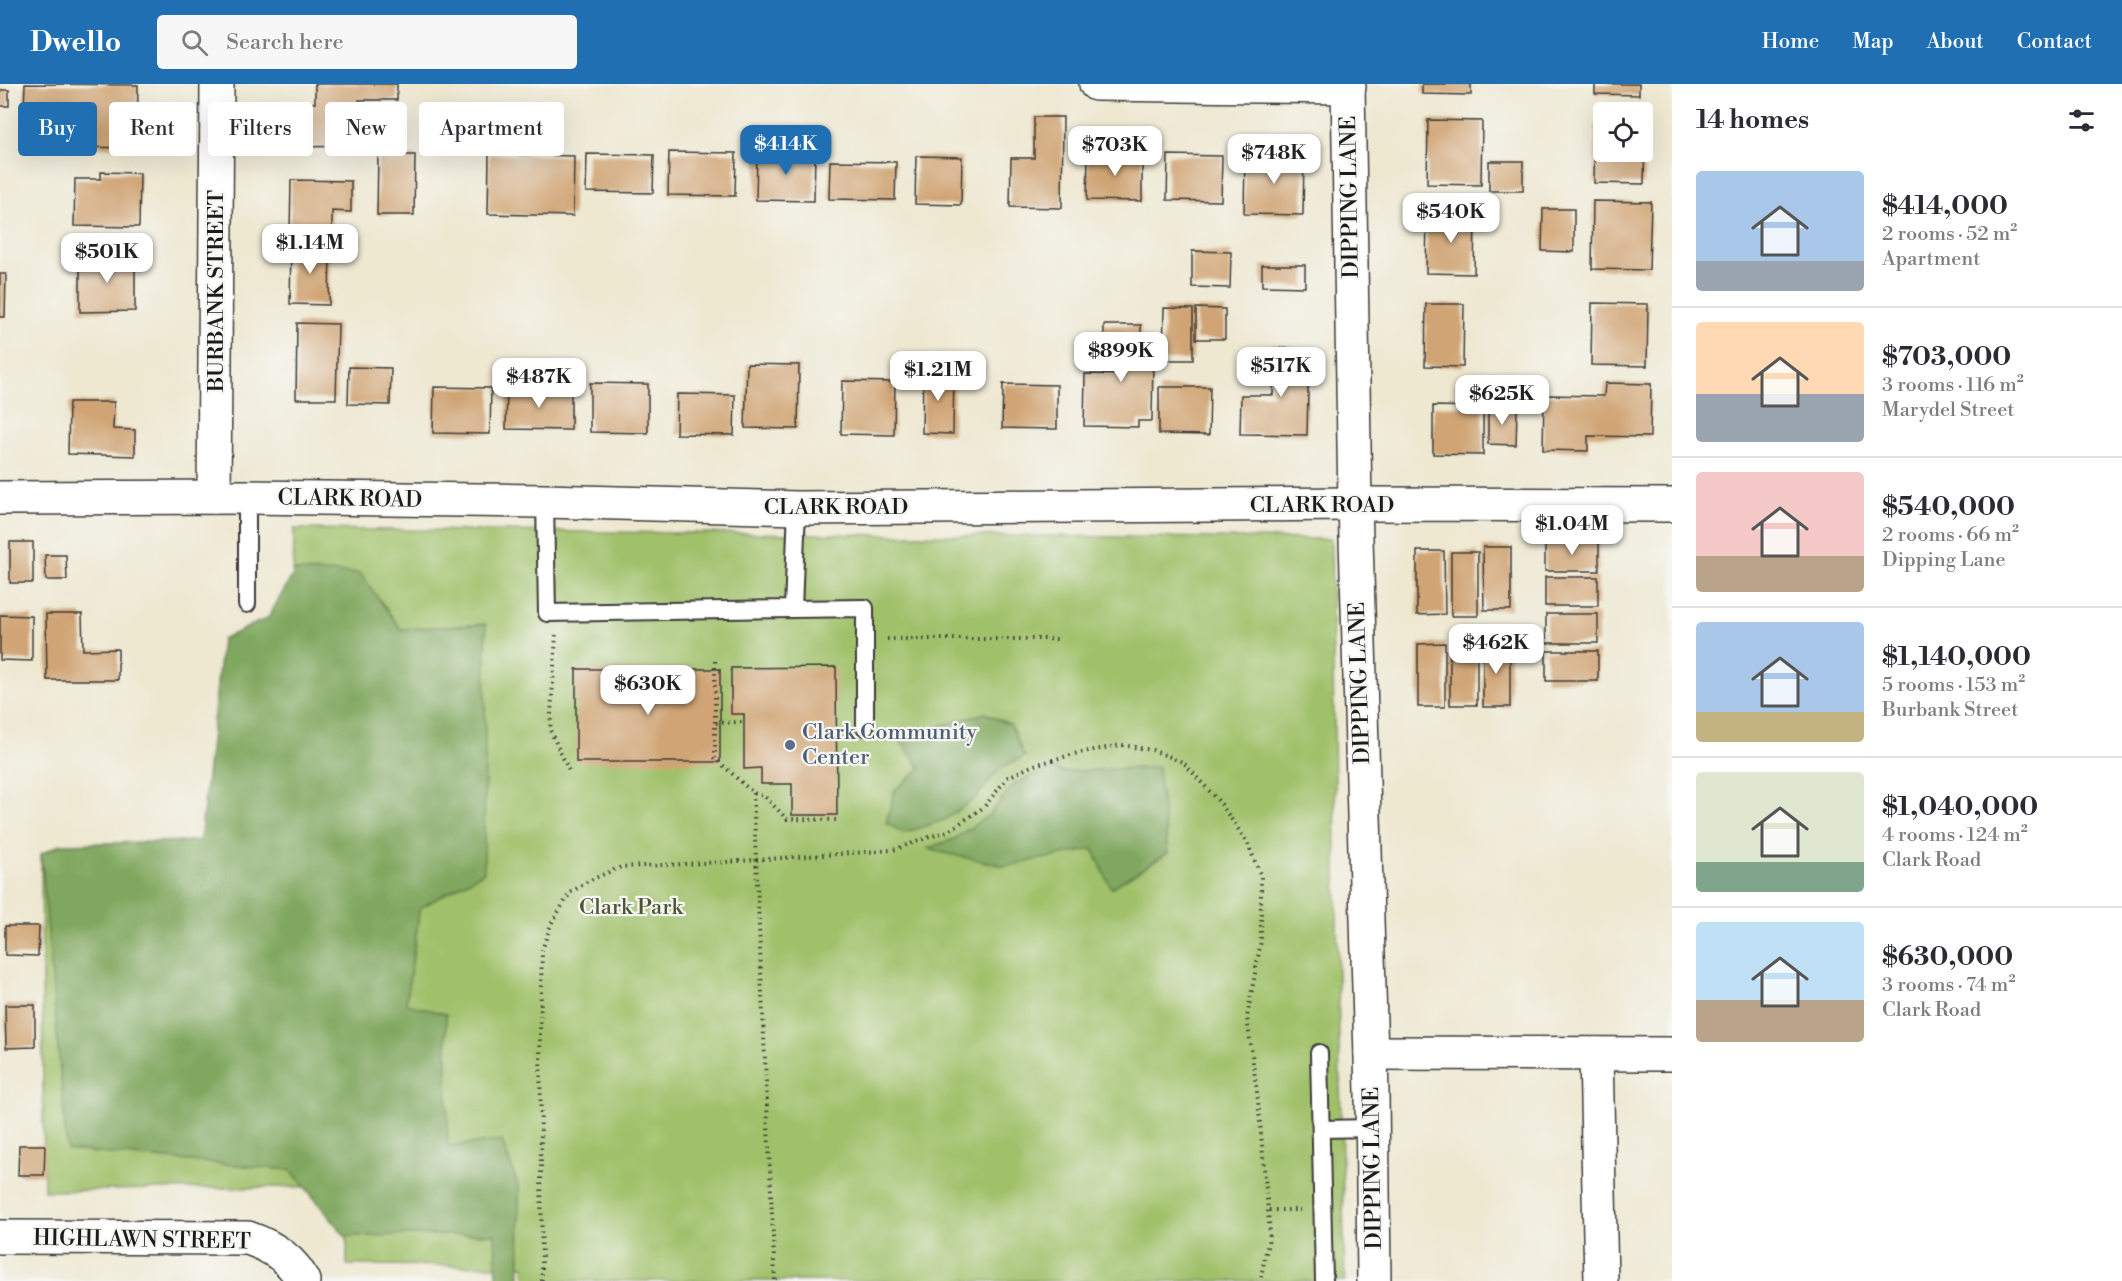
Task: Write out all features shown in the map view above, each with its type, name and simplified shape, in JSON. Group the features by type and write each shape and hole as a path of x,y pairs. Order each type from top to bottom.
{"street":[{"name":"BURBANK STREET","path":"214,497 217,84"},
{"path":"1096,84 1348,86"},
{"name":"DIPPING LANE","path":"1348,86 1355,504 1373,1128 1374,1281"},
{"name":"CLARK ROAD","path":"0,498 247,497 545,501 797,508 1355,504 1672,505"},
{"path":"1371,1053 1672,1054"},
{"path":"1596,1054 1600,1281"},
{"name":"HIGHLAWN STREET","path":"0,1237 248,1238 269,1246 286,1258 303,1281"}],"lane":[{"path":"247,497 247,604"},
{"path":"545,501 547,613 866,608 865,727"},
{"path":"793,609 797,508"},
{"path":"1319,1053 1324,1281"},
{"path":"1321,1129 1373,1128"}],"path":[{"path":"558,614 550,730 569,771"},
{"path":"865,639 1059,639"},
{"path":"715,661 715,758 753,793 764,796 787,819 838,820"},
{"path":"716,723 744,722"},
{"path":"542,1281 540,1032 542,950 551,924 570,894 588,881 621,867 892,850 950,830 984,807 1008,777 1034,765 1078,753 1122,745 1152,750 1183,762 1221,804 1247,842 1261,876 1262,941 1247,1017 1269,1210 1270,1233 1260,1281"},
{"path":"753,793 776,1281"},
{"path":"1269,1210 1322,1210"}],"green space":[{"name":"Clark Park","path":"294,529 1331,539 1345,1281 525,1281 525,1266 347,1265 346,1186 44,1191 41,854 233,856 292,640"},
{"path":"295,571 360,573 401,629 486,624 484,872 420,908 406,1004 446,1014 448,1146 502,1141 519,1188 520,1281 497,1281 495,1234 345,1236 291,1170 67,1150 41,854 61,844 200,841 222,639 268,618"},
{"path":"985,713 1011,725 1023,754 1026,756 1001,767 976,798 944,820 904,833 886,823 895,790 921,768 898,738"},
{"path":"1158,767 1168,853 1111,888 1093,849 1005,866 928,848 954,839 990,814 1014,784 1037,774 1056,769 1062,772"}],"building":[{"path":"25,84 138,85 138,102 109,102 109,148 97,147 97,102 24,102"},
{"path":"315,84 397,84 397,100 325,102 325,147 313,147 313,103 315,103"},
{"path":"1422,84 1471,84 1471,95 1422,94"},
{"path":"1595,84 1639,84 1639,95 1595,94"},
{"path":"0,90 9,90 9,106 0,106"},
{"path":"1034,117 1063,117 1062,208 1010,207 1011,158 1034,158"},
{"path":"1428,120 1482,121 1481,185 1427,184"},
{"path":"669,152 736,153 735,196 668,195"},
{"path":"757,152 815,153 814,201 756,200"},
{"path":"1088,152 1142,153 1142,201 1087,200"},
{"path":"587,154 654,155 653,193 586,192"},
{"path":"415,155 414,215 377,215 378,156"},
{"path":"1168,155 1222,156 1221,201 1167,200"},
{"path":"1245,155 1304,156 1303,215 1244,214"},
{"path":"489,156 574,156 573,216 488,214"},
{"path":"916,156 962,157 961,205 915,204"},
{"path":"830,161 896,162 895,200 829,199"},
{"path":"1489,161 1523,161 1523,191 1489,191"},
{"path":"1594,162 1644,162 1644,184 1594,183"},
{"path":"101,172 140,173 139,227 74,226 75,179 101,179"},
{"path":"291,180 351,181 351,212 332,211 332,233 290,232"},
{"path":"1593,201 1651,202 1649,270 1592,269"},
{"path":"1543,209 1574,209 1574,252 1542,251"},
{"path":"1427,215 1475,215 1474,274 1426,273"},
{"path":"291,244 330,245 329,305 290,304"},
{"path":"1192,251 1231,252 1230,288 1192,287"},
{"path":"80,257 135,257 135,311 80,312"},
{"path":"1262,265 1305,265 1305,287 1262,286"},
{"path":"0,274 6,274 5,317 0,317"},
{"path":"1592,303 1648,304 1647,366 1591,365"},
{"path":"1426,304 1464,304 1463,367 1425,366"},
{"path":"1164,308 1193,309 1193,360 1163,360"},
{"path":"1196,308 1225,309 1225,339 1196,339"},
{"path":"297,323 338,324 336,399 296,399"},
{"path":"1104,325 1141,325 1141,356 1153,356 1152,421 1138,421 1138,427 1084,426 1085,374 1125,375 1125,360 1104,360"},
{"path":"1274,348 1309,349 1307,435 1240,434 1241,395 1273,395"},
{"path":"747,364 799,365 798,429 745,428"},
{"path":"349,367 391,368 390,405 348,404"},
{"path":"923,370 954,371 953,434 922,433"},
{"path":"842,381 895,382 894,435 841,434"},
{"path":"590,383 648,384 648,433 590,432"},
{"path":"1605,383 1651,384 1650,437 1588,436 1588,451 1543,450 1544,395 1604,396"},
{"path":"1003,384 1057,385 1057,429 1002,428"},
{"path":"434,387 491,388 490,434 433,433"},
{"path":"1159,387 1210,387 1209,435 1159,434"},
{"path":"507,388 571,389 571,430 506,429"},
{"path":"677,394 735,395 734,435 676,434"},
{"path":"69,402 114,402 113,429 135,430 135,456 68,454"},
{"path":"1433,406 1483,407 1483,455 1433,454"},
{"path":"1488,408 1517,409 1516,445 1488,444"},
{"path":"1599,541 1599,571 1545,571 1545,542"},
{"path":"10,542 33,542 33,583 10,583"},
{"path":"1483,547 1511,547 1511,610 1484,610"},
{"path":"1417,551 1444,551 1445,614 1417,615"},
{"path":"1451,552 1478,552 1478,616 1451,616"},
{"path":"45,555 66,555 67,580 46,580"},
{"path":"1545,577 1598,577 1598,606 1545,606"},
{"path":"46,614 82,614 83,650 118,649 118,680 47,680"},
{"path":"1546,614 1598,614 1598,643 1546,643"},
{"path":"0,615 32,616 32,661 0,660"},
{"path":"1450,642 1477,642 1477,705 1450,705"},
{"path":"1445,643 1445,707 1418,707 1418,644"},
{"path":"1483,643 1510,644 1510,707 1483,707"},
{"path":"1546,651 1598,651 1598,681 1546,681"},
{"name":"Clark Community Center","path":"836,667 837,815 792,815 792,784 761,784 761,768 744,769 744,714 731,714 731,668"},
{"path":"576,669 720,669 720,762 576,762"},
{"path":"5,926 39,926 38,956 5,955"},
{"path":"5,1005 35,1005 35,1047 6,1048"},
{"path":"19,1145 45,1145 44,1175 18,1175"}],"place":[{"name":"Clark Community Center","path":"790,745"}]}
